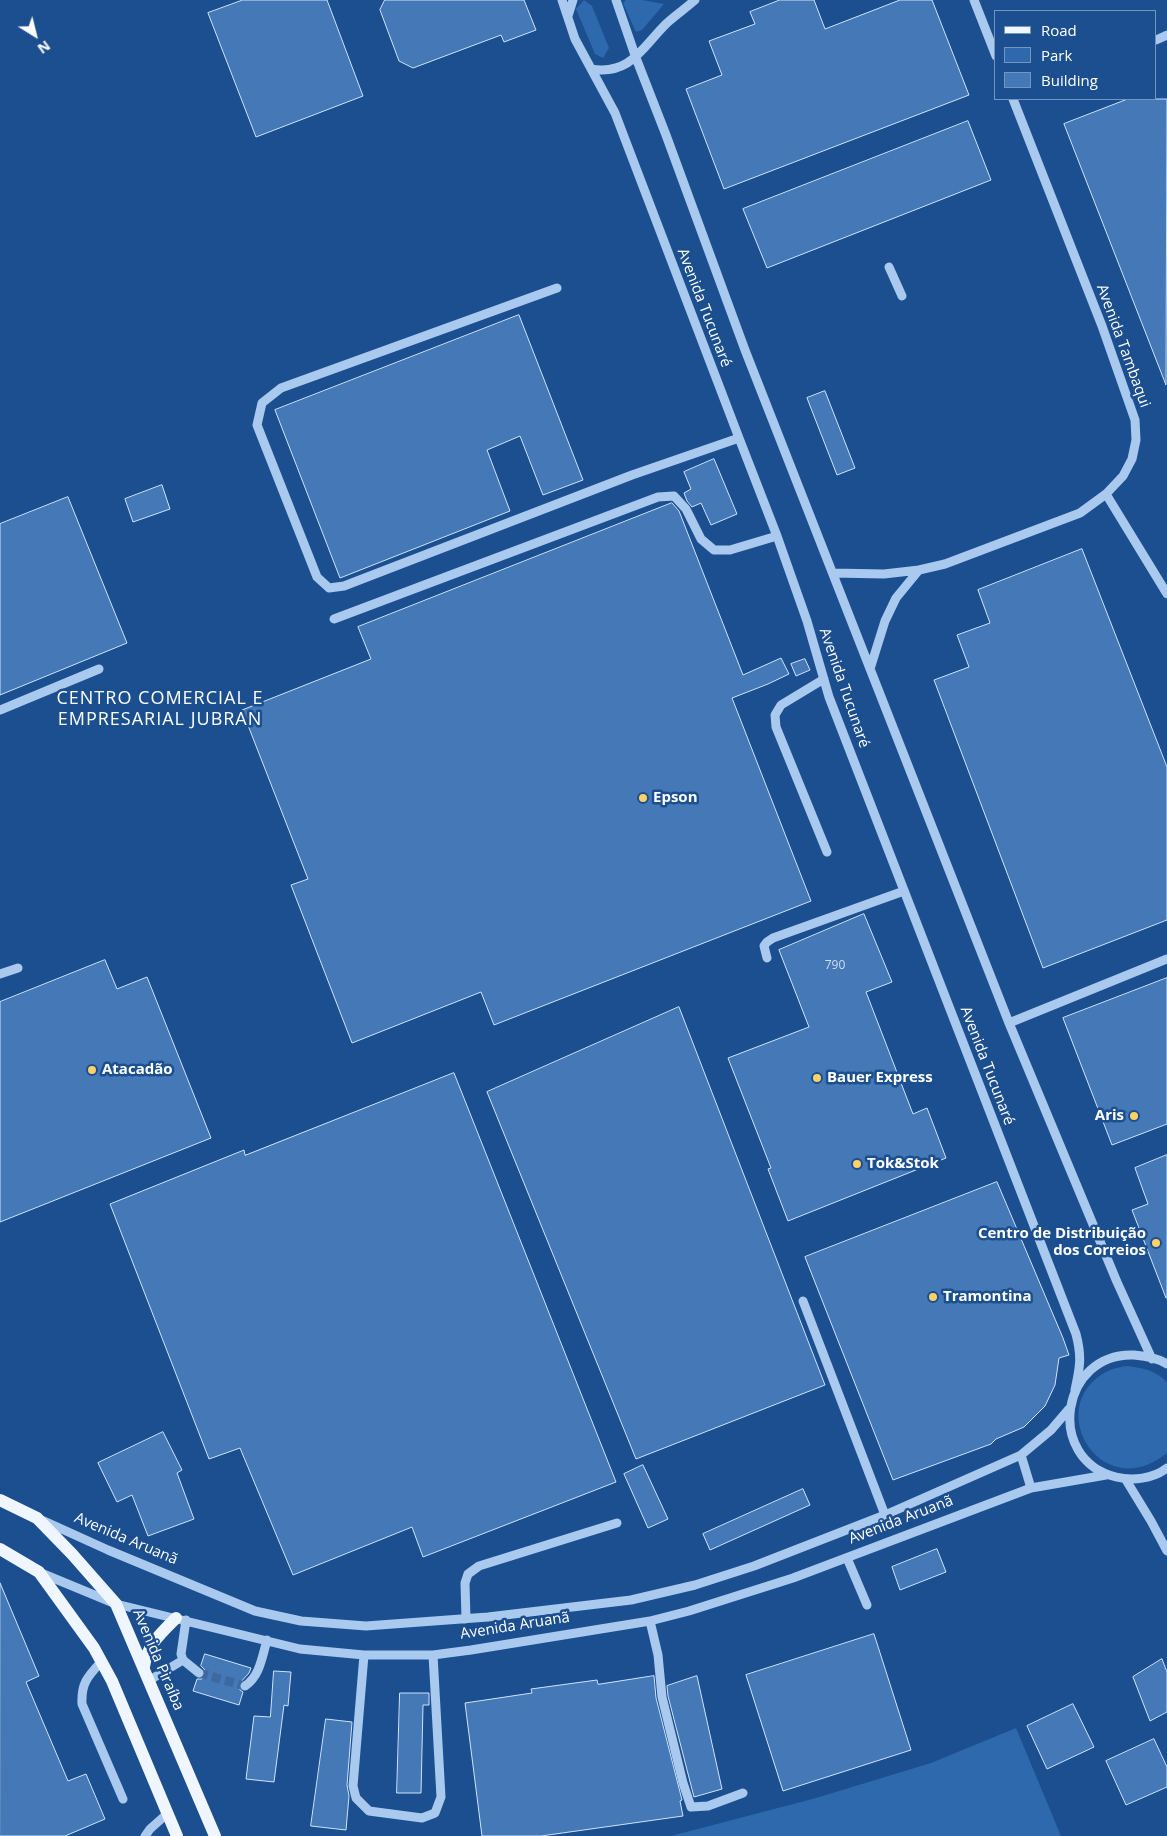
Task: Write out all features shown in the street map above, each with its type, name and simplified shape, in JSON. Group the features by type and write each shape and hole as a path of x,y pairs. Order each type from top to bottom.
{"main road":[{"name":"Avenida Aruanã","path":"0,1500 37,1518"},
{"name":"Avenida Piraíba","path":"37,1518 116,1604 216,1836"},
{"name":"Avenida Aruanã","path":"0,1549 38,1572"},
{"path":"38,1572 94,1648 112,1681 177,1836"},
{"path":"144,1667 146,1655 155,1639 181,1619"}],"street":[{"name":"Avenida Tucunaré","path":"562,0 575,39 615,113 738,438 778,536 807,621 829,698 1076,1334 1081,1362 1069,1409"},
{"path":"568,16 571,2 574,0"},
{"name":"Avenida Tucunaré","path":"616,0 745,350 1009,1022 1117,1282 1152,1359"},
{"path":"591,69 613,69 636,58 667,23 695,0"},
{"path":"974,0 994,51"},
{"name":"Avenida Tambaqui","path":"833,573 884,574 919,570 945,564 1080,513 1106,494 1123,476 1132,459 1136,440 1135,420 1102,326 1015,100"},
{"path":"890,267 902,296"},
{"path":"557,288 281,388 262,403 257,425 317,577 329,588 344,586 632,475 738,438"},
{"path":"1106,494 1167,594"},
{"path":"334,619 658,498 674,496 686,509 701,539 714,550 730,550 778,536"},
{"path":"870,669 885,621 896,598 919,570"},
{"path":"0,710 99,669"},
{"path":"824,679 781,706 775,715 776,727 827,852"},
{"path":"767,958 764,946 773,938 904,891"},
{"path":"1009,1022 1167,959"},
{"path":"0,974 18,968"},
{"path":"803,1301 885,1515"},
{"path":"1075,1390 1087,1373 1104,1361 1125,1355 1146,1356 1166,1363"},
{"path":"1069,1409 1070,1429 1077,1448 1089,1464 1106,1475 1126,1480 1146,1478 1167,1468"},
{"name":"Avenida Aruanã","path":"37,1518 108,1550 255,1611 301,1621 336,1625 366,1626 466,1619 630,1600 695,1585 754,1566 885,1515 1020,1455 1051,1430 1069,1409"},
{"path":"1020,1455 1030,1488"},
{"name":"Avenida Aruanã","path":"38,1572 116,1604 300,1649 364,1655 433,1655 650,1622 793,1578 1030,1488 1106,1475"},
{"path":"1126,1480 1167,1551"},
{"path":"466,1619 464,1583 468,1574 479,1566 617,1523"},
{"path":"847,1558 868,1605"},
{"path":"181,1619 182,1660 199,1673"},
{"path":"650,1622 658,1654 662,1697 683,1783 692,1807 708,1806 744,1793"},
{"path":"245,1686 252,1682 257,1674 267,1640"},
{"path":"364,1655 353,1786 356,1798 369,1811 422,1818 435,1813 442,1798 433,1655"},
{"path":"150,1680 182,1660"},
{"path":"101,1662 81,1689 82,1704 123,1799"},
{"path":"145,1836 168,1813"}],"green space":[{"path":"584,0 592,6 609,48 603,58 595,54 576,9"},
{"path":"626,0 642,0 664,4 642,30 636,32 623,3"},
{"path":"1127,1366 1148,1370 1167,1382 1167,1453 1142,1466 1120,1468 1101,1459 1087,1445 1080,1426 1080,1405 1089,1386 1108,1371"},
{"path":"1016,1728 1061,1836 671,1836 816,1798 931,1763"}],"building":[{"path":"243,0 327,0 363,96 256,137 208,13"},
{"path":"385,0 524,0 536,30 504,42 501,35 413,68 399,61 380,10"},
{"path":"780,0 814,0 825,29 900,0 932,0 969,95 724,189 686,89 722,75 709,41 755,24 750,12"},
{"path":"1167,99 1166,385 1064,124 1125,100"},
{"path":"968,121 991,180 767,268 743,209"},
{"path":"519,315 583,480 543,495 520,436 487,450 510,511 340,578 275,410"},
{"path":"825,391 855,468 837,475 807,398"},
{"path":"714,459 737,514 711,525 701,503 692,507 687,501 684,493 691,489 684,472"},
{"path":"162,485 170,509 133,522 125,499"},
{"path":"68,497 127,643 0,695 0,524"},
{"path":"672,503 679,511 743,675 781,658 789,674 732,698 811,901 494,1025 481,992 352,1043 291,885 308,879 242,710 371,659 358,627"},
{"path":"1082,549 1167,767 1167,920 1043,968 934,680 969,667 957,635 990,623 978,590"},
{"path":"805,659 810,670 796,676 791,664"},
{"path":"864,914 892,982 866,992 913,1114 927,1108 946,1158 788,1221 768,1169 771,1168 728,1058 809,1027 779,950"},
{"name":"Atacadão","path":"105,960 117,989 147,977 211,1138 0,1222 0,1002"},
{"path":"1167,978 1167,1124 1112,1145 1063,1018"},
{"path":"679,1007 825,1385 636,1459 487,1092"},
{"path":"454,1073 616,1482 423,1557 412,1527 293,1575 240,1448 209,1459 110,1204 244,1150 245,1155"},
{"name":"Centro de Distribuição dos Correios","path":"1167,1155 1166,1298 1132,1210 1148,1204 1135,1168"},
{"name":"Tramontina","path":"997,1182 1069,1355 1059,1358 1055,1385 1045,1406 1024,1427 996,1439 991,1444 893,1480 805,1257"},
{"path":"163,1432 182,1470 177,1473 194,1519 148,1536 132,1495 117,1502 98,1463"},
{"path":"643,1465 668,1519 648,1528 624,1474"},
{"path":"803,1489 810,1505 710,1550 703,1534"},
{"path":"937,1549 946,1572 900,1590 892,1567"},
{"path":"0,1583 39,1676 26,1682 68,1781 86,1774 105,1819 65,1836 0,1836"},
{"path":"874,1634 911,1750 783,1791 746,1675"},
{"path":"205,1654 251,1668 239,1684 240,1690 243,1692 239,1705 193,1691 197,1679 202,1679 205,1674 205,1670 201,1666"},
{"path":"1162,1659 1167,1672 1167,1712 1150,1721 1133,1677"},
{"path":"274,1671 291,1672 288,1706 284,1705 274,1782 246,1779 254,1716 270,1717"},
{"path":"654,1676 656,1698 682,1800 680,1801 683,1816 541,1836 482,1836 465,1703 532,1693 531,1689 597,1680 598,1684"},
{"path":"697,1676 722,1789 694,1797 667,1686"},
{"path":"400,1693 429,1693 429,1705 423,1705 421,1793 397,1793"},
{"path":"1073,1704 1094,1747 1047,1769 1027,1726"},
{"path":"326,1719 352,1722 346,1830 311,1826"},
{"path":"1154,1739 1167,1767 1167,1787 1126,1805 1106,1761"}],"tunnel":[{"path":"199,1673 245,1686"}],"place":[{"name":"Epson","path":"643,798"},
{"name":"Atacadão","path":"92,1070"},
{"name":"Bauer Express","path":"817,1078"},
{"name":"Aris","path":"1134,1116"},
{"name":"Tok&Stok","path":"857,1164"},
{"name":"Centro de Distribuição dos Correios","path":"1156,1243"},
{"name":"Tramontina","path":"933,1297"}],"district":[{"name":"CENTRO COMERCIAL E EMPRESARIAL JUBRAN","path":"160,710"}]}
